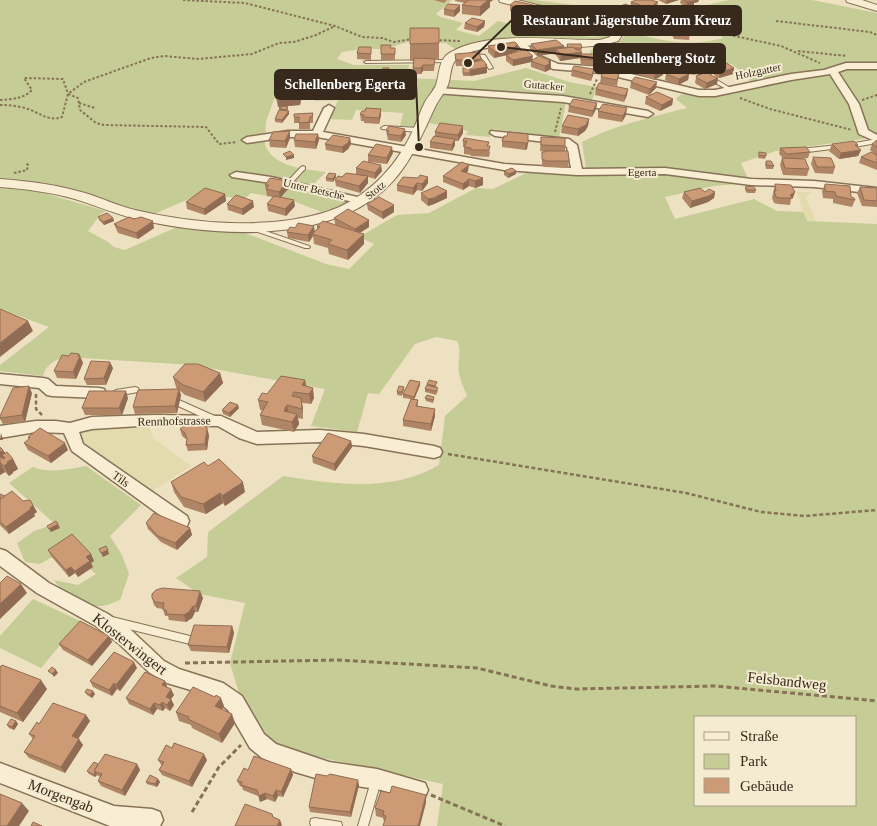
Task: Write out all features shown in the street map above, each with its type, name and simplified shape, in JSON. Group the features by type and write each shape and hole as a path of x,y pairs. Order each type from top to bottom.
{"street":[{"path":"456,52 520,42 594,44 614,39 617,34 616,28 595,19 542,10 504,0"},
{"path":"595,19 640,0"},
{"path":"851,0 877,8"},
{"name":"Holzgatter","path":"520,42 533,56 556,67 601,70 699,93 825,73 846,66 877,66"},
{"name":"Stotz","path":"4,178 121,210 167,220 213,225 248,225 276,224 314,219 338,212 362,201 383,185 396,170 408,152 456,52"},
{"path":"832,70 854,104 863,132 877,140"},
{"name":"Gutacker","path":"438,91 563,99 648,114"},
{"path":"317,134 324,114"},
{"name":"Egerta","path":"247,140 288,134 317,134 408,152 504,167 578,172 665,172 751,182 814,184 877,191"},
{"path":"495,134 565,141 572,145 578,172"},
{"name":"Unter Betsche","path":"236,175 289,183 362,201"},
{"path":"0,379 43,383 52,390 99,393"},
{"name":"Rennhofstrasse","path":"0,432 67,428 92,423 221,421 244,434 256,438 320,436 364,440 434,452"},
{"name":"Tils","path":"67,428 77,447 181,521"},
{"name":"Klosterwingert","path":"0,556 43,588 102,620 124,636 157,667 174,677 216,689 235,703 257,741 269,751 295,762 329,772 376,779 418,790"},
{"name":"Morgengab","path":"0,773 114,817 152,820"}],"lane":[{"path":"618,8 666,22 705,30"},
{"path":"366,62 456,52 482,56 491,68"},
{"path":"707,76 725,90"},
{"path":"384,128 419,130"},
{"path":"790,151 823,150 877,140"},
{"path":"289,183 303,168"},
{"path":"248,225 252,229 308,247"},
{"path":"99,393 118,393 135,390"},
{"path":"169,398 217,421"},
{"path":"102,620 194,641"},
{"path":"363,826 376,779"},
{"path":"315,823 338,826"}],"path":[{"path":"183,0 245,3 342,28 362,38 382,38 394,42 414,40"},
{"path":"776,21 877,34"},
{"path":"68,94 91,79 150,58 164,56 198,59 252,54 279,43 294,42 316,35 335,26"},
{"path":"705,30 748,37 794,50 852,56"},
{"path":"428,40 456,52"},
{"path":"794,50 832,70"},
{"path":"587,102 600,72"},
{"path":"0,100 26,96 32,90 24,78 62,79 68,94 62,117 59,119 52,119 27,108 0,105"},
{"path":"725,90 770,109 840,128 863,132"},
{"path":"68,94 78,98 80,110 96,123 104,125 206,127 219,144 247,140"},
{"path":"553,140 563,99"},
{"path":"79,103 95,108"},
{"path":"4,178 26,170 28,165 26,163"},
{"path":"37,390 35,404 38,412 62,419 67,428"},
{"path":"434,452 676,491 761,512 805,516 877,510"},
{"name":"Felsbandweg","path":"181,663 338,660 477,668 551,686 576,688 716,686 877,701"},
{"path":"192,812 219,767 253,733"},
{"path":"418,790 505,826"}],"shaded area":[{"path":"797,192 812,192 806,197 816,221 806,221"},
{"path":"149,426 153,438 191,466 151,492 86,449 81,439 80,429 106,430"}],"green space":[{"path":"0,0 452,0 436,14 463,23 456,30 479,36 498,21 510,24 515,20 567,24 562,33 591,37 603,36 606,29 598,23 599,20 612,33 609,38 593,41 550,39 458,51 446,43 408,42 384,49 362,49 342,52 337,59 354,65 409,65 408,78 474,81 526,68 569,82 597,87 590,105 566,102 559,138 493,129 490,137 466,135 468,131 429,123 427,128 400,126 403,113 356,110 352,120 330,119 338,100 315,101 315,92 300,91 274,99 266,122 265,145 270,153 283,163 326,172 308,190 347,200 347,203 322,212 293,201 251,193 243,200 205,192 152,215 0,181"},
{"path":"517,0 575,5 580,10 606,7 584,12 573,12"},
{"path":"729,0 812,0 877,13 877,137 776,151 741,163 750,183 714,186 665,197 675,219 754,199 777,211 803,212 807,221 877,224 877,826 437,826 443,784 290,751 263,738 242,703 230,663 245,603 199,594 176,578 207,557 208,532 283,476 322,482 382,483 402,480 421,474 439,465 445,416 467,396 459,373 459,348 457,341 436,337 415,344 379,394 368,393 357,432 311,426 325,389 192,365 65,357 51,364 43,376 0,371 0,365 49,327 0,309 0,188 40,192 106,211 101,214 88,231 114,247 125,250 177,227 240,231 326,264 349,269 374,244 359,237 397,215 429,213 476,188 493,189 528,172 575,174 586,169 582,142 621,126 687,108 676,99 680,95 750,82 749,77 731,64 690,64 662,68 639,65 630,54 589,55 591,50 613,51 612,47 623,38 625,31 662,40 686,43 723,38 713,30 699,13 700,9 707,5"},
{"path":"86,466 141,505 110,536 122,555 129,574 120,600 103,606 89,604 75,598 62,589 54,580 78,585 96,574 66,549 40,564 25,562 17,543 34,531 55,524 9,483 33,467 52,471"},
{"path":"33,599 80,621 41,668 0,648 0,636"}],"building":[{"path":"469,0 488,0 480,7 462,5"},
{"path":"636,0 658,2 654,4 670,10 664,13 631,2"},
{"path":"515,1 542,7 534,15 520,13 521,9 510,5"},
{"path":"448,4 460,5 454,11 444,9"},
{"path":"626,4 637,10 627,14 623,13 626,15 619,17 608,10"},
{"path":"472,18 485,21 477,27 465,23"},
{"path":"410,28 439,28 439,43 410,44"},
{"path":"556,40 564,46 537,50 531,44"},
{"path":"515,42 518,45 515,46 517,47 495,52 488,46"},
{"path":"567,44 581,44 582,48 568,48"},
{"path":"381,45 391,45 390,48 395,48 395,54 381,54"},
{"path":"359,47 371,47 371,54 357,53"},
{"path":"573,47 582,52 561,55 556,49"},
{"path":"525,49 533,56 513,60 506,55"},
{"path":"479,52 481,59 456,60 455,54"},
{"path":"581,54 597,54 599,60 582,59"},
{"path":"539,56 551,61 548,62 551,63 545,66 531,61"},
{"path":"414,58 435,59 434,65 423,65 421,68 413,68"},
{"path":"720,59 734,68 720,72 715,69 719,68 710,65"},
{"path":"483,60 487,67 470,70 470,67 472,67 469,63"},
{"path":"646,61 664,69 655,74 636,67"},
{"path":"574,66 594,69 592,75 572,70"},
{"path":"674,66 689,74 679,79 666,74 672,71 669,69"},
{"path":"383,68 389,68 388,72 382,72"},
{"path":"463,68 470,68 470,73 463,73"},
{"path":"705,69 713,73 710,75 718,78 707,83 697,78 696,76 702,74 698,71"},
{"path":"604,70 617,72 619,74 617,80 601,77"},
{"path":"635,77 657,82 650,89 631,82"},
{"path":"599,83 628,89 625,96 596,89"},
{"path":"657,92 673,99 662,105 646,97"},
{"path":"282,94 300,94 300,99 277,101 277,98 282,98"},
{"path":"573,99 597,103 593,111 569,106"},
{"path":"603,104 627,108 623,116 598,111"},
{"path":"283,106 288,107 285,110 279,108"},
{"path":"366,108 381,109 379,118 363,117 364,115 360,114"},
{"path":"279,110 289,111 282,120 275,119"},
{"path":"313,113 309,122 299,123 299,117 294,117 294,114"},
{"path":"568,115 589,119 586,125 578,129 562,126"},
{"path":"440,123 463,126 458,135 435,132"},
{"path":"389,126 405,129 401,136 387,134 389,131 386,130"},
{"path":"290,131 285,141 269,140 273,132"},
{"path":"508,132 528,134 528,143 502,141"},
{"path":"296,134 318,134 315,142 294,140"},
{"path":"333,135 350,138 348,143 342,147 325,144"},
{"path":"434,136 455,139 452,145 430,142"},
{"path":"541,137 565,138 565,146 541,145"},
{"path":"464,138 489,142 487,146 490,146 489,150 471,150 471,148 464,147 467,141 463,141"},
{"path":"877,140 877,147 872,144"},
{"path":"854,141 858,145 855,145 861,150 841,153 832,144"},
{"path":"376,144 392,147 387,158 368,155"},
{"path":"806,147 810,152 787,154 780,148"},
{"path":"290,151 294,155 286,157 283,154"},
{"path":"568,151 569,161 546,161 542,159 542,152"},
{"path":"759,152 766,153 766,156 759,155"},
{"path":"871,152 877,155 877,163 861,157"},
{"path":"813,157 831,158 835,167 817,167"},
{"path":"782,158 805,159 809,169 785,168"},
{"path":"363,161 381,165 375,173 356,168"},
{"path":"766,161 771,161 774,166 767,165"},
{"path":"462,162 469,165 461,171 483,178 475,181 469,179 463,184 443,176"},
{"path":"512,168 516,171 509,174 504,171"},
{"path":"329,173 336,174 333,179 326,178"},
{"path":"346,173 368,176 359,186 335,180 338,176 342,177"},
{"path":"420,175 428,177 422,184 417,183 413,188 397,185 403,177 418,178"},
{"path":"270,178 288,181 279,192 266,189 269,185 265,185"},
{"path":"775,184 791,185 795,192 790,195 792,198 776,197 774,191 776,191"},
{"path":"825,184 850,186 851,197 855,200 836,196 835,192 825,191"},
{"path":"437,186 447,191 428,199 421,193"},
{"path":"753,186 756,190 748,190 745,187"},
{"path":"860,187 877,188 877,201 864,200"},
{"path":"205,188 225,194 204,209 186,202"},
{"path":"700,188 705,192 709,189 715,192 709,196 692,201 684,192"},
{"path":"236,195 253,201 242,209 227,204"},
{"path":"274,196 294,200 285,209 267,204"},
{"path":"379,197 394,205 382,212 367,204"},
{"path":"348,209 369,220 355,229 334,218"},
{"path":"107,213 113,218 103,222 98,217"},
{"path":"129,217 134,219 141,217 153,221 136,233 114,224"},
{"path":"323,221 364,234 347,250 328,244 332,240 312,234 320,227 317,226"},
{"path":"298,223 314,226 308,235 287,232 290,227 295,228"},
{"path":"0,309 28,321 0,343"},
{"path":"71,353 79,354 78,356 80,356 73,372 54,371 62,355 69,356"},
{"path":"91,361 110,362 104,378 84,379"},
{"path":"185,364 198,364 220,373 203,392 183,385 173,377"},
{"path":"281,376 305,380 302,385 313,388 309,394 294,392 292,396 301,398 302,409 287,405 284,411 297,414 292,422 260,415 268,402 258,400 262,393 267,394"},
{"path":"410,380 420,382 414,397 403,394"},
{"path":"429,380 437,382 435,386 427,384"},
{"path":"427,385 438,388 436,391 425,389"},
{"path":"29,386 22,415 0,418 13,388"},
{"path":"399,386 404,387 402,392 397,392"},
{"path":"179,389 175,406 133,407 138,390"},
{"path":"89,391 126,391 119,408 82,408"},
{"path":"427,395 434,397 433,400 425,398"},
{"path":"411,399 418,400 416,406 435,409 431,424 403,420"},
{"path":"230,402 238,405 229,413 222,410"},
{"path":"194,419 207,428 205,444 186,445 185,433 180,429"},
{"path":"40,428 65,443 48,456 24,443 30,438 28,437"},
{"path":"328,433 351,441 334,464 312,456"},
{"path":"7,452 13,459 4,466 0,462 0,456 3,459 5,458 2,455"},
{"path":"219,459 243,482 222,496 220,493 203,504 181,497 171,482 204,462 208,466"},
{"path":"12,491 23,501 30,500 33,505 31,509 6,527 0,522 0,499"},
{"path":"154,513 190,528 175,543 158,536 146,523"},
{"path":"56,521 58,524 49,529 47,526"},
{"path":"72,534 91,554 86,557 90,561 75,571 71,567 66,570 48,550"},
{"path":"106,546 108,550 101,553 99,549"},
{"path":"7,576 21,584 0,604 0,583"},
{"path":"162,588 200,591 196,606 193,606 184,615 167,614 166,610 163,610 164,603 155,602 152,598 152,594 156,590"},
{"path":"80,621 109,636 88,660 59,644"},
{"path":"194,625 232,626 227,647 188,645"},
{"path":"114,652 134,662 116,685 114,683 109,690 90,681"},
{"path":"2,665 41,680 17,713 0,706 0,667"},
{"path":"52,667 56,670 52,674 48,671"},
{"path":"145,672 165,681 162,685 171,689 166,697 171,699 167,705 162,702 160,705 154,703 150,709 126,698"},
{"path":"193,687 221,698 215,706 232,714 219,734 176,712"},
{"path":"87,689 93,691 90,695 85,692"},
{"path":"53,703 86,715 72,736 79,739 61,767 24,752 35,736 29,734 37,722 39,724"},
{"path":"11,719 16,721 12,727 7,725"},
{"path":"174,743 204,754 189,781 159,770 164,762 158,760 166,745 172,748"},
{"path":"105,754 137,764 122,790 98,781 102,774 94,771"},
{"path":"254,756 291,769 281,792 276,790 273,796 265,793 259,796 257,790 241,785 242,782 237,781 244,768 248,770"},
{"path":"94,762 98,764 94,775 87,771"},
{"path":"316,774 327,776 330,774 358,780 350,812 309,807"},
{"path":"150,775 158,779 155,784 146,782"},
{"path":"392,786 426,795 418,826 383,826 386,816 383,815 384,811 375,808 381,791 390,793"},
{"path":"0,794 22,803 7,826 0,826"},
{"path":"245,804 272,814 273,817 280,820 277,826 235,826"},
{"path":"33,822 42,826 31,826"}],"place":[{"name":"Schellenberg Stotz","path":"501,47"},
{"name":"Restaurant Jägerstube Zum Kreuz","path":"468,63"},
{"name":"Schellenberg Egerta","path":"419,147"}]}
